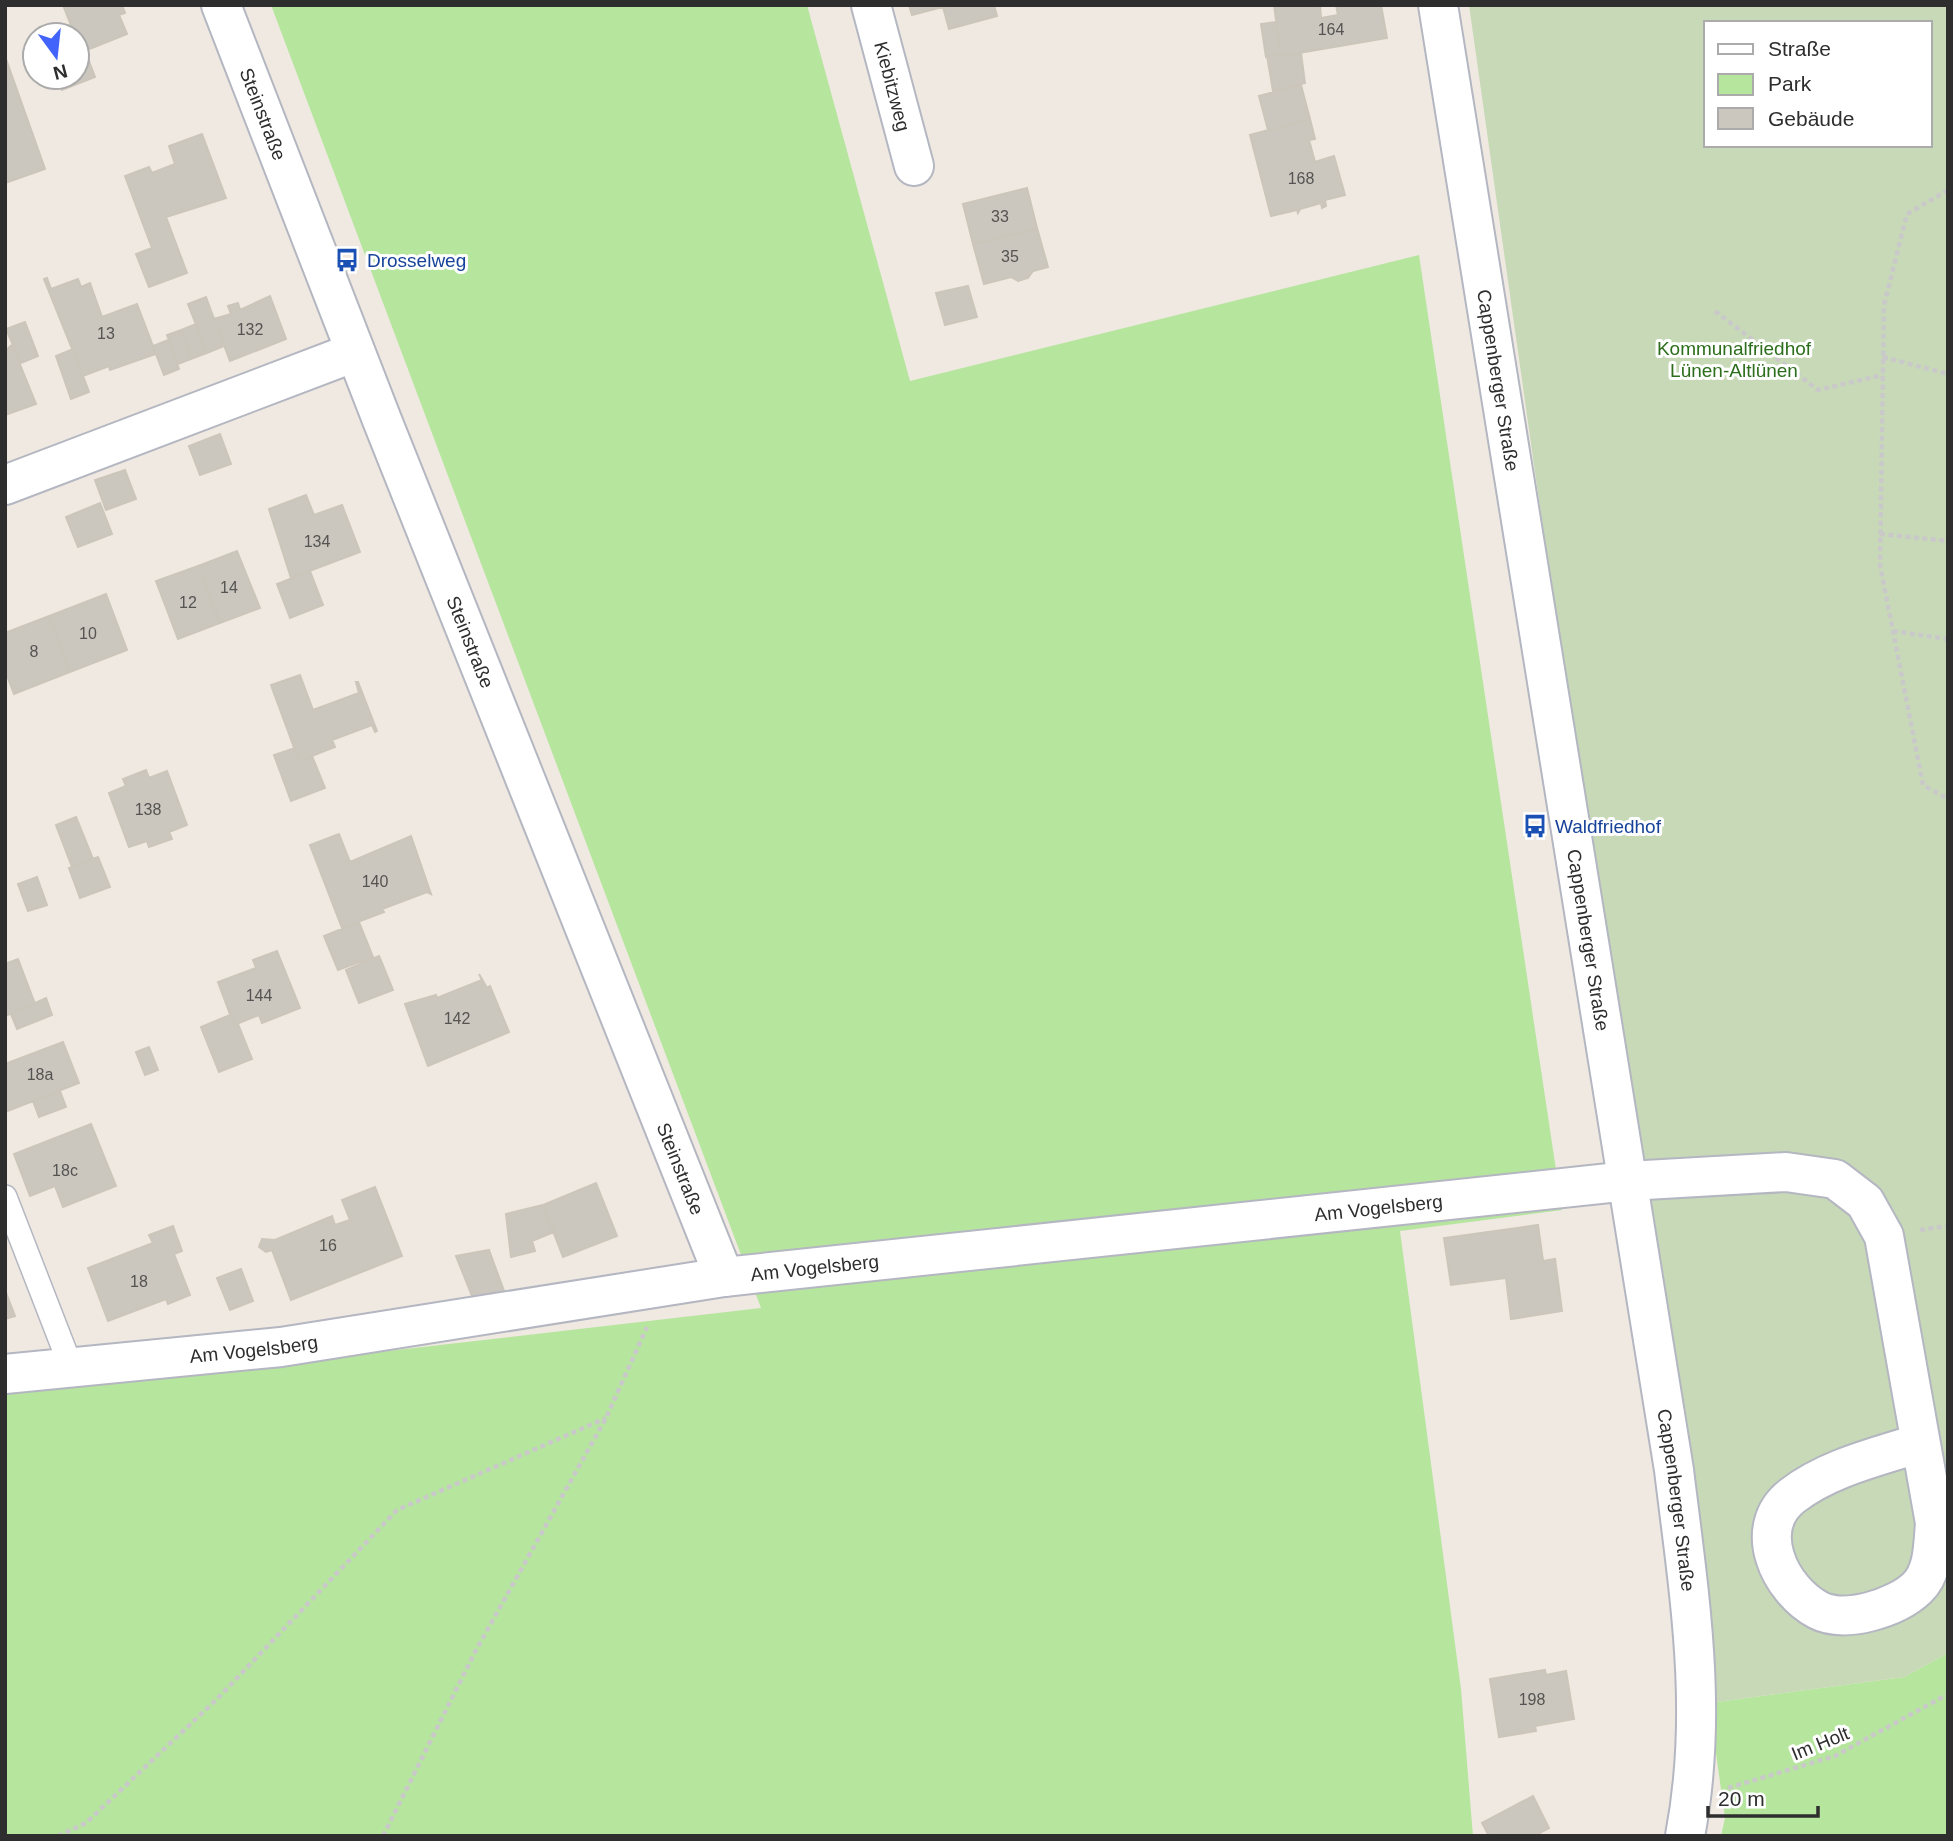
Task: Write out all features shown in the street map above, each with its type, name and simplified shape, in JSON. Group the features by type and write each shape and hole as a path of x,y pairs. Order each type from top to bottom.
{"street":[{"name":"Steinstraße","path":"221,5 355,352 724,1276"},
{"name":"Kiebitzweg","path":"871,5 914,166"},
{"name":"Cappenberger Straße","path":"1438,5 1674,1470 1695,1636 1699,1708 1694,1790 1685,1836"},
{"path":"5,485 355,352"},
{"name":"Am Vogelsberg","path":"5,1374 281,1347 724,1276 1628,1181 1786,1172 1835,1180 1865,1202 1884,1236 1920,1443"},
{"path":"1920,1443 1935,1523 1932,1562 1918,1587 1885,1607 1851,1615 1821,1612 1797,1597 1781,1573 1772,1546 1774,1521 1791,1496 1840,1469 1920,1443"}],"lane":[{"path":"5,1197 71,1367"}],"path":[{"path":"1948,190 1908,214 1884,305 1880,534 1880,565 1923,785 1948,799"},
{"path":"1715,311 1818,390 1883,375"},
{"path":"1883,357 1948,374"},
{"path":"1880,534 1948,541"},
{"path":"1893,631 1948,639"},
{"path":"383,1836 475,1651 606,1418 654,1311 659,1286"},
{"path":"58,1836 86,1823 218,1698 397,1510 606,1418"},
{"name":"Im Holt","path":"1694,1790 1738,1787 1835,1756 1948,1694"}],"green space":[{"path":"271,5 807,5 910,381 1419,255 1562,1210 1400,1231 1461,1689 1473,1836 5,1836 5,1388 318,1359 761,1308"},
{"name":"Kommunalfriedhof Lünen-Altlünen","path":"1469,5 1948,5 1948,1653 1904,1677 1709,1703"},
{"path":"1948,1653 1948,1836 1721,1836 1725,1818 1709,1703 1904,1677"}],"building":[{"path":"63,5 122,5 125,13 119,15 127,34 91,48 91,21 69,21"},
{"path":"909,5 950,5 912,15"},
{"path":"994,5 997,16 949,29 943,7"},
{"path":"1274,5 1320,5 1321,18 1338,15 1336,5 1381,5 1387,38 1281,56"},
{"path":"1276,22 1281,54 1266,57 1261,24"},
{"path":"1301,53 1305,83 1273,91 1267,56"},
{"path":"5,60 45,169 5,183"},
{"path":"1301,85 1310,119 1268,130 1259,96"},
{"path":"1310,119 1315,139 1309,140 1315,162 1334,156 1345,195 1325,200 1326,206 1322,208 1321,203 1300,209 1298,213 1297,210 1271,216 1250,135"},
{"path":"202,134 226,198 166,217 187,273 149,287 136,254 152,248 125,176 149,167 152,173 175,164 169,146"},
{"path":"1027,188 1037,228 973,244 963,204"},
{"path":"1037,228 1048,267 1033,271 1028,278 1018,281 1011,277 984,284 973,244"},
{"path":"47,278 51,289 78,279 81,287 90,283 102,317 137,304 156,354 83,376 44,279"},
{"path":"968,286 977,317 945,325 936,293"},
{"path":"270,296 286,339 230,361 214,319 231,314 228,306 238,303 240,310"},
{"path":"206,297 224,346 207,353 188,304"},
{"path":"25,322 38,356 21,363 6,329"},
{"path":"196,324 207,353 191,359 181,330"},
{"path":"181,330 191,359 178,364 167,335"},
{"path":"168,340 179,369 164,375 153,346"},
{"path":"12,345 36,404 5,415 5,351"},
{"path":"73,349 89,392 71,399 56,356"},
{"path":"220,434 231,464 200,475 189,446"},
{"path":"125,470 136,499 106,510 95,480"},
{"path":"306,495 314,515 342,505 360,552 291,578 269,509"},
{"path":"100,503 112,534 78,547 66,517"},
{"path":"237,551 260,608 220,623 198,566"},
{"path":"198,566 220,623 178,639 156,581"},
{"path":"310,571 323,605 290,618 277,584"},
{"path":"106,594 127,650 70,672 49,616"},
{"path":"49,616 70,672 14,694 5,670 5,633"},
{"path":"300,675 313,710 359,693 358,682 377,731 375,732 372,725 332,740 335,747 299,761 271,685"},
{"path":"295,748 299,761 312,756 325,788 291,801 274,755"},
{"path":"146,770 149,778 167,771 187,825 169,832 172,839 149,847 147,841 129,847 109,793 126,786 123,779"},
{"path":"76,817 93,859 72,867 56,825"},
{"path":"339,834 350,862 411,836 431,894 427,892 382,909 384,912 342,928 310,845"},
{"path":"98,857 110,887 80,898 69,868"},
{"path":"37,877 47,905 28,911 18,884"},
{"path":"359,922 373,957 338,970 324,936"},
{"path":"277,951 300,1008 262,1023 259,1015 234,1025 218,982 256,968 253,960"},
{"path":"379,956 393,990 359,1003 346,970"},
{"path":"18,959 35,1004 5,1016 5,964"},
{"path":"479,974 487,988 490,986 509,1032 428,1066 405,1004 436,995 437,998 482,980"},
{"path":"46,998 52,1015 17,1029 11,1014"},
{"path":"230,1015 234,1025 238,1024 252,1059 219,1072 201,1027"},
{"path":"63,1042 79,1083 5,1112 5,1064"},
{"path":"149,1047 158,1070 145,1075 136,1052"},
{"path":"60,1091 66,1107 39,1117 33,1101"},
{"path":"91,1124 116,1186 63,1207 55,1186 30,1196 14,1154"},
{"path":"596,1183 617,1236 563,1257 543,1205"},
{"path":"375,1187 402,1256 291,1300 272,1250 266,1252 259,1247 262,1239 275,1240 332,1216 335,1225 350,1220 342,1200"},
{"path":"543,1205 554,1232 532,1241 535,1251 511,1257 506,1214"},
{"path":"1538,1225 1543,1261 1555,1259 1562,1311 1511,1319 1506,1278 1451,1285 1444,1238"},
{"path":"173,1226 182,1251 174,1254 190,1295 168,1304 166,1299 108,1321 88,1268 153,1243 149,1235"},
{"path":"489,1250 504,1291 472,1296 456,1256"},
{"path":"241,1269 253,1301 230,1310 217,1278"},
{"path":"5,1290 15,1316 5,1319"},
{"path":"1545,1670 1546,1675 1566,1671 1574,1719 1535,1726 1536,1731 1499,1737 1490,1679"},
{"path":"1533,1796 1549,1828 1534,1836 1489,1836 1482,1823"}],"place":[{"name":"Drosselweg","path":"347,260"},
{"name":"Waldfriedhof","path":"1535,826"}]}
